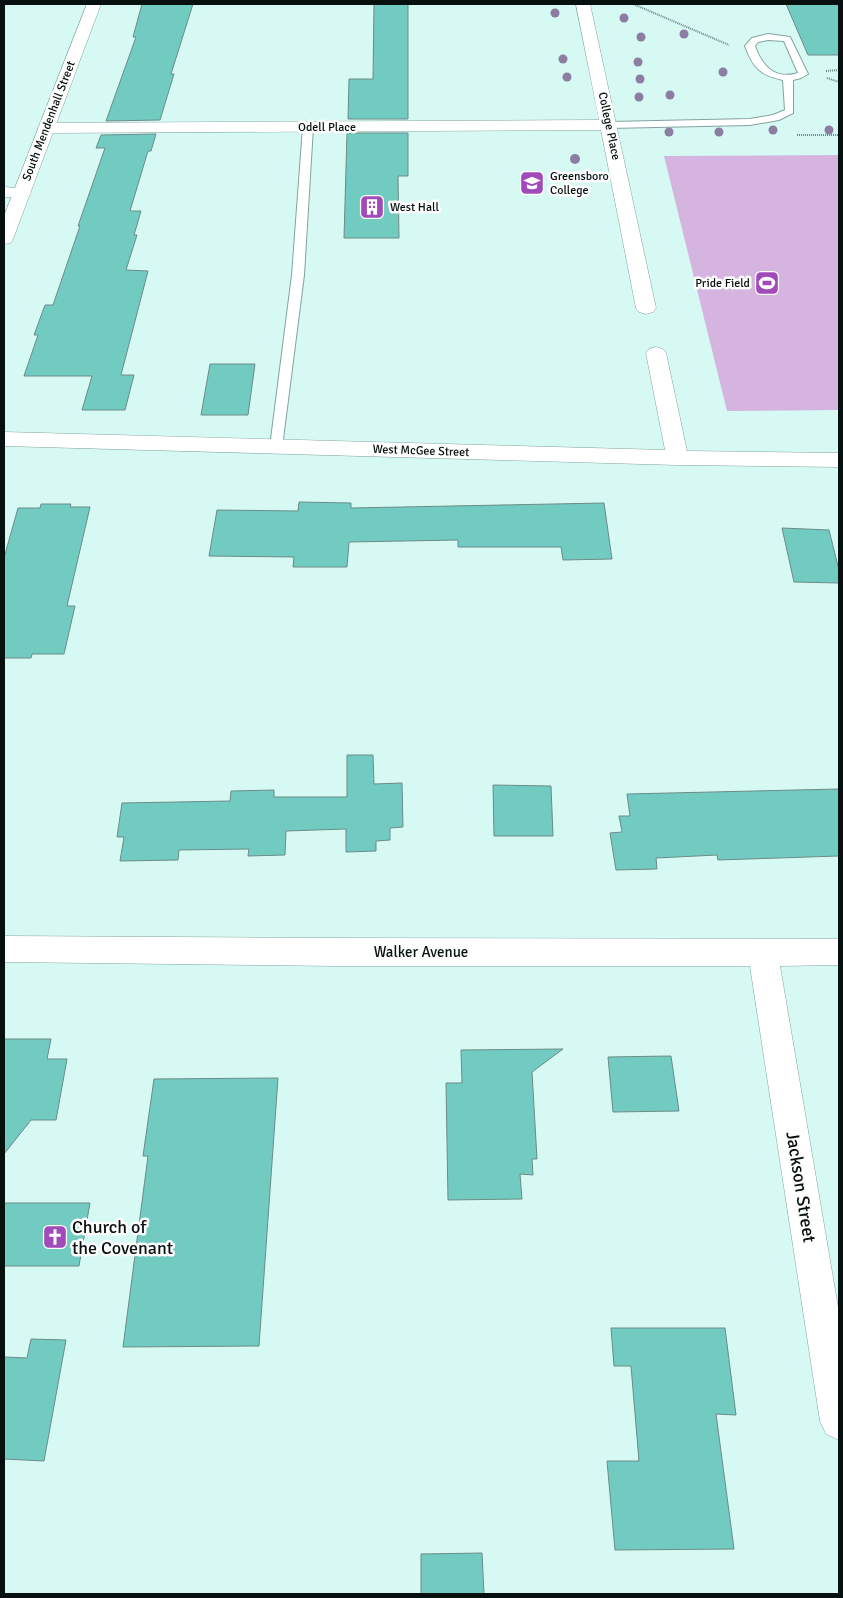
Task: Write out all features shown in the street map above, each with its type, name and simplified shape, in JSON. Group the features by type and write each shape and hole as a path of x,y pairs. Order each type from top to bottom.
{"street":[{"name":"South Mendenhall Street","path":"4,239 94,4"},
{"name":"College Place","path":"583,4 646,308"},
{"name":"Odell Place","path":"46,128 609,125"},
{"path":"4,192 22,192"},
{"path":"656,353 677,458"},
{"name":"West McGee Street","path":"4,439 677,458 839,460"},
{"name":"Walker Avenue","path":"4,949 161,952 839,952"},
{"name":"Jackson Street","path":"763,953 839,1421"}],"lane":[{"path":"768,38 787,39 803,74 799,77 788,78 763,70 756,62 750,46 755,40 768,38"},
{"path":"609,125 723,124 776,118 790,111 788,78"},
{"path":"276,447 298,275 308,127"}],"shaded area":[{"name":"Pride Field","path":"839,155 839,410 727,411 664,156"}],"building":[{"path":"142,4 193,4 171,74 174,74 160,120 106,121 136,37 133,37"},
{"path":"374,4 408,4 408,119 348,119 349,79 373,79"},
{"path":"786,4 839,4 839,55 808,55"},
{"name":"West Hall","path":"347,133 408,133 408,176 398,176 399,238 344,238"},
{"path":"156,134 151,151 148,151 130,211 141,211 134,235 137,235 126,270 148,271 121,375 134,375 125,410 82,410 92,376 24,376 38,335 34,335 45,305 53,305 80,226 78,226 105,148 96,148 101,135"},
{"path":"210,364 255,364 248,415 201,415"},
{"path":"299,502 351,503 351,508 604,503 612,559 563,560 561,547 458,547 458,540 349,542 347,567 293,567 294,557 209,556 217,510 298,511"},
{"path":"41,504 71,504 70,507 90,507 67,606 75,606 64,654 32,654 31,658 4,658 4,558 18,508 40,508"},
{"path":"782,528 829,530 839,570 839,583 794,582"},
{"path":"347,755 373,755 374,784 402,783 403,827 390,828 390,840 376,841 376,851 346,852 346,829 286,831 285,855 248,856 249,849 179,850 178,860 120,861 124,837 117,837 122,803 230,801 231,791 274,790 274,797 347,797"},
{"path":"493,785 551,786 553,836 494,836"},
{"path":"839,789 839,856 718,860 717,855 656,858 657,869 616,870 610,833 622,832 619,816 630,816 627,794"},
{"path":"4,1039 51,1039 47,1059 67,1059 56,1120 31,1120 4,1154"},
{"path":"563,1049 532,1072 537,1159 532,1159 533,1175 520,1174 522,1199 448,1200 446,1083 462,1083 461,1050"},
{"path":"671,1056 679,1111 613,1112 608,1057"},
{"path":"278,1078 259,1346 123,1347 148,1156 143,1156 154,1079"},
{"path":"4,1203 90,1203 79,1266 4,1266"},
{"path":"611,1328 725,1328 736,1415 716,1414 734,1549 615,1550 607,1461 639,1461 631,1366 614,1366"},
{"path":"31,1339 66,1340 44,1461 4,1459 4,1357 27,1358"},
{"path":"482,1553 484,1594 421,1594 421,1554"}],"place":[{"name":"Greensboro College","path":"532,183"},
{"name":"West Hall","path":"372,207"},
{"name":"Pride Field","path":"767,283"},
{"name":"Church of the Covenant","path":"55,1237"}]}
